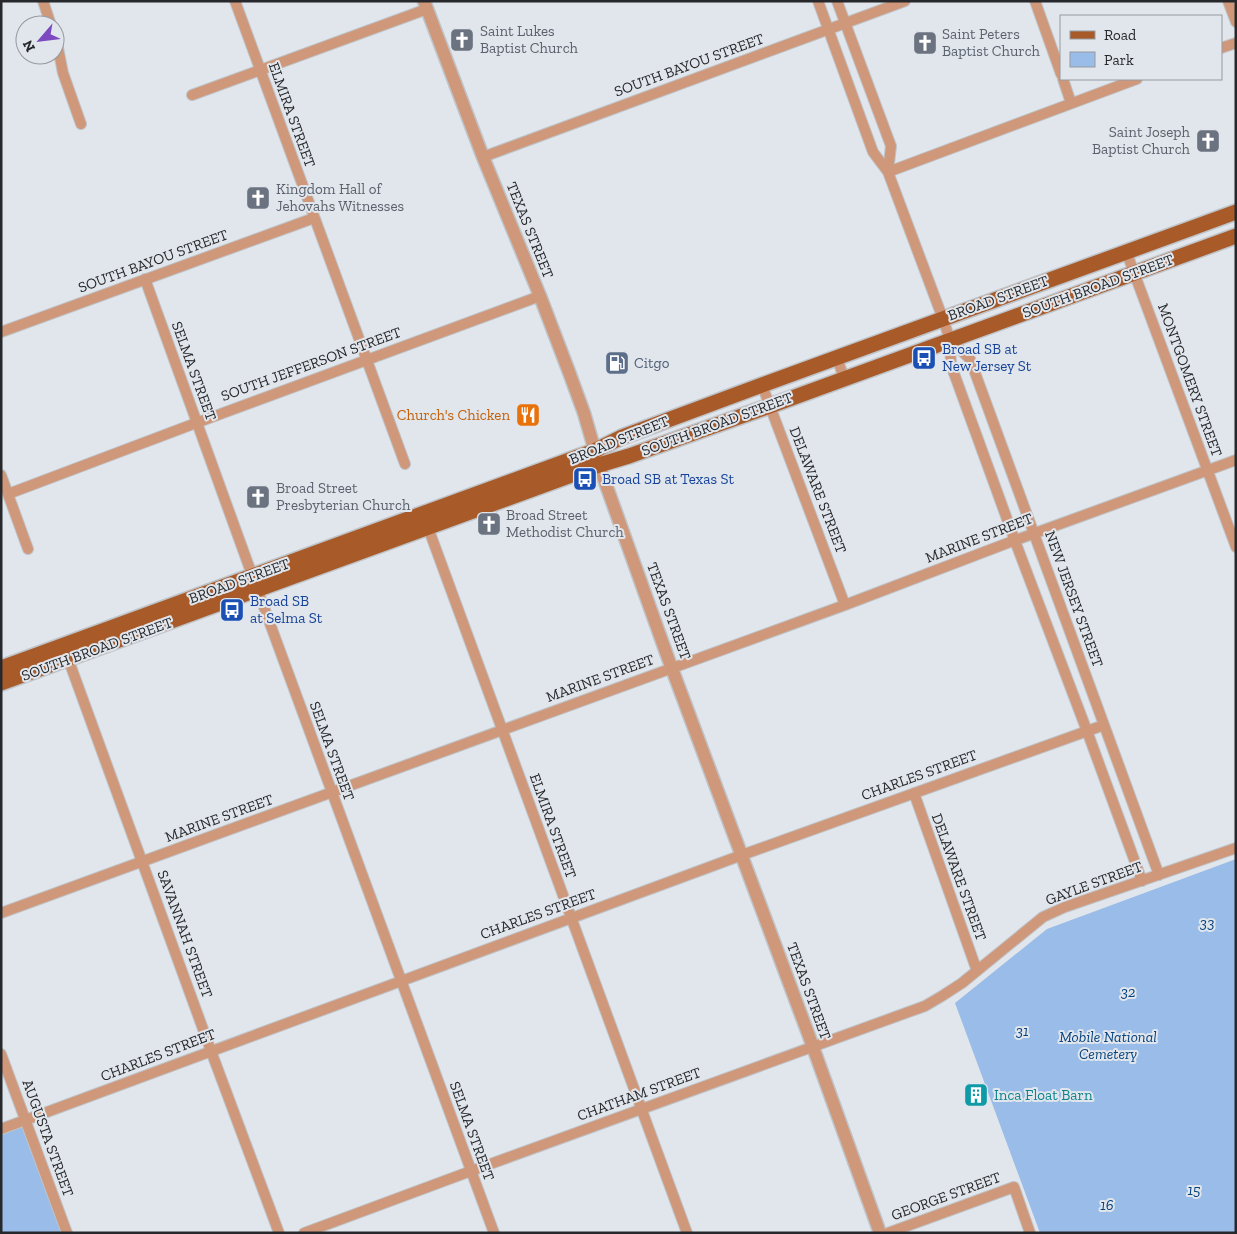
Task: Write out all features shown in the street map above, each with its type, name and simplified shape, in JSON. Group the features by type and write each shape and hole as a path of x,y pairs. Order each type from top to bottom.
{"main road":[{"name":"BROAD STREET","path":"1,668 66,652 255,583 423,514 597,458 622,437 1236,212"},
{"name":"SOUTH BROAD STREET","path":"255,583 428,528 597,458 629,456 1236,236"},
{"name":"SOUTH BROAD STREET","path":"1,683 66,652"}],"street":[{"path":"43,1 48,15"},
{"name":"ELMIRA STREET","path":"235,1 405,464"},
{"name":"NEW JERSEY STREET","path":"818,1 873,152 888,172 943,319 950,340 951,364 1142,881"},
{"name":"NEW JERSEY STREET","path":"838,1 891,146 888,172"},
{"name":"SOUTH BAYOU STREET","path":"483,158 905,1"},
{"path":"1035,1 1060,71"},
{"path":"1228,1 1236,22"},
{"path":"192,95 426,5"},
{"name":"TEXAS STREET","path":"426,5 483,158 540,296 584,413 597,458 672,668 880,1233"},
{"path":"1222,48 1236,42"},
{"path":"62,65 81,124"},
{"path":"1063,80 1071,103"},
{"path":"888,172 1133,80"},
{"name":"SOUTH BAYOU STREET","path":"1,332 314,218"},
{"name":"MONTGOMERY STREET","path":"1126,252 1236,547"},
{"name":"SELMA STREET","path":"145,279 331,793 494,1233"},
{"name":"SOUTH JEFFERSON STREET","path":"8,494 196,422 540,296"},
{"name":"NEW JERSEY STREET","path":"950,340 970,358 1160,875"},
{"path":"837,358 844,378"},
{"name":"DELAWARE STREET","path":"762,385 845,605"},
{"name":"MARINE STREET","path":"1,913 1236,460"},
{"path":"1,475 28,549"},
{"name":"ELMIRA STREET","path":"423,514 686,1233"},
{"name":"SAVANNAH STREET","path":"66,652 279,1233"},
{"name":"CHARLES STREET","path":"1,1129 742,855 1104,725"},
{"name":"DELAWARE STREET","path":"914,793 977,971"},
{"name":"GAYLE STREET","path":"977,971 1043,917 1064,907 1236,848"},
{"name":"CHATHAM STREET","path":"304,1233 925,1006 962,983 977,971"},
{"name":"AUGUSTA STREET","path":"1,1054 67,1233"},
{"name":"GEORGE STREET","path":"888,1233 1014,1187 1030,1233"}],"green space":[{"name":"Mobile National Cemetery","path":"1236,859 1236,1233 1040,1233 955,1003 1047,929"},
{"path":"26,1120 67,1233 1,1233 1,1129"}],"place":[{"name":"Saint Lukes Baptist Church","path":"462,40"},
{"name":"Saint Peters Baptist Church","path":"925,43"},
{"name":"Saint Joseph Baptist Church","path":"1208,141"},
{"name":"Kingdom Hall of Jehovahs Witnesses","path":"258,198"},
{"name":"Broad SB at New Jersey St","path":"924,358"},
{"name":"Citgo","path":"617,363"},
{"name":"Church's Chicken","path":"528,415"},
{"name":"Broad SB at Texas St","path":"585,479"},
{"name":"Broad Street Presbyterian Church","path":"258,497"},
{"name":"Broad Street Methodist Church","path":"489,524"},
{"name":"Broad SB at Selma St","path":"232,610"},
{"name":"Inca Float Barn","path":"976,1095"}],"park label":[{"name":"33","path":"1207,923"},
{"name":"32","path":"1128,992"},
{"name":"31","path":"1022,1031"},
{"name":"15","path":"1194,1190"},
{"name":"16","path":"1107,1205"}]}
